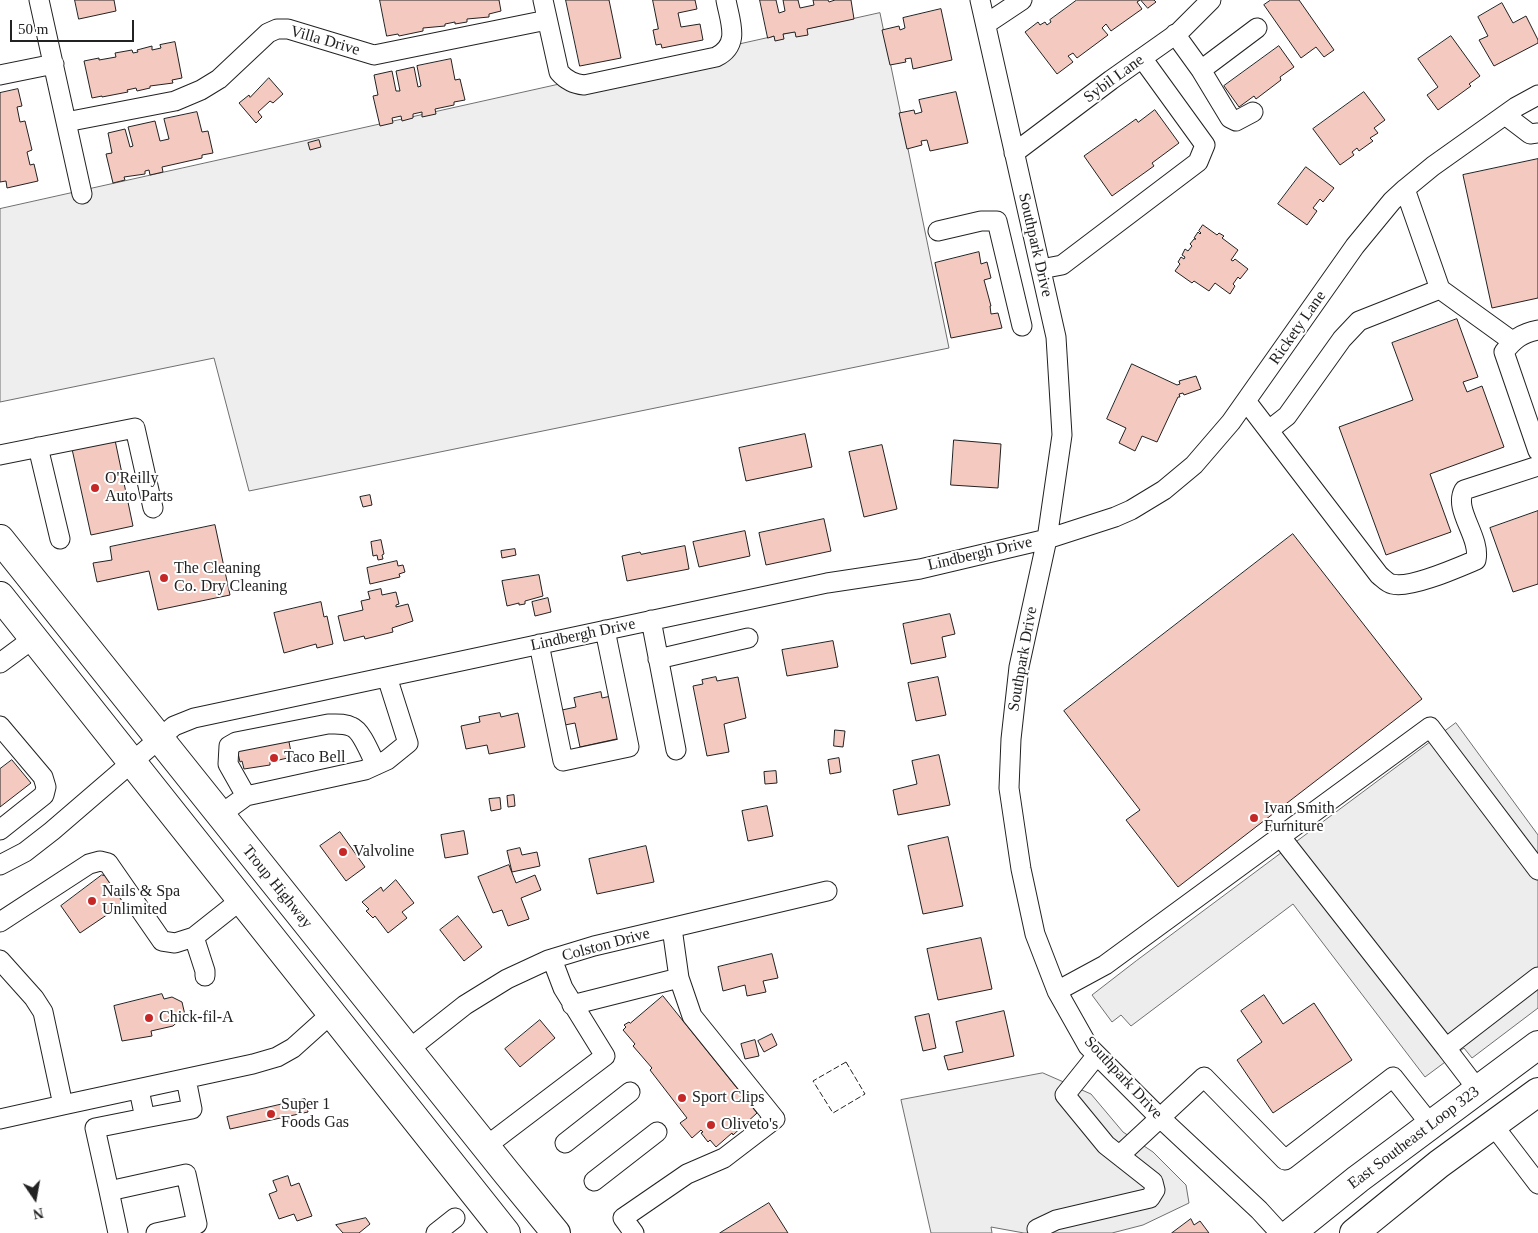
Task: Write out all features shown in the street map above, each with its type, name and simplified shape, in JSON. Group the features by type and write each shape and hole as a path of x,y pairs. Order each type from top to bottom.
{"highway":[{"name":"Troup Highway","path":"0,539 556,1233"},
{"path":"0,596 506,1233"},
{"name":"East Southeast Loop 323","path":"1291,1233 1358,1179 1538,1045"},
{"path":"1354,1233 1438,1164 1538,1092"}],"street":[{"path":"39,0 82,194"},
{"path":"543,0 558,72 564,78 576,84 584,85 716,57 722,54 732,41 726,0"},
{"name":"Southpark Drive","path":"980,0 1056,337 1062,435 1046,538 1019,667 1011,738 1009,788 1021,869 1034,934 1057,991 1088,1046 1160,1118 1259,1210 1280,1233"},
{"path":"986,24 1022,0"},
{"name":"Sybil Lane","path":"1014,153 1175,34 1211,0"},
{"name":"Villa Drive","path":"66,122 175,101 201,90 219,79 268,33 277,29 288,29 374,55 547,20"},
{"path":"1200,70 1257,28"},
{"path":"1175,34 1230,118 1236,122 1253,112"},
{"path":"1041,269 1062,265 1198,162 1205,145 1142,58"},
{"path":"0,75 54,64"},
{"name":"Rickety Lane","path":"1046,538 1115,517 1131,510 1164,490 1194,465 1207,452 1246,401 1367,230 1405,189 1433,166 1505,115 1538,95"},
{"path":"1505,115 1530,134 1538,133"},
{"path":"1405,189 1440,289 1512,341"},
{"path":"938,231 981,221 997,221 1020,320 1049,306"},
{"path":"1001,234 1031,228"},
{"path":"1269,430 1287,416 1342,339 1360,321 1440,289"},
{"path":"1538,330 1524,333 1512,341 1504,352 1538,450"},
{"path":"1246,401 1379,576 1390,584 1403,586 1447,572 1476,560 1478,551 1463,509 1461,497 1464,490 1538,466"},
{"path":"0,455 135,428 153,508"},
{"path":"38,447 60,539"},
{"name":"Lindbergh Drive","path":"0,865 24,852 52,831 174,726 194,718 827,583 920,568 1046,538"},
{"path":"650,620 676,750"},
{"path":"539,644 563,761 630,747 605,630"},
{"path":"0,663 34,638"},
{"path":"658,659 748,638"},
{"path":"220,815 246,796 365,770 387,760 408,743 387,677"},
{"path":"246,796 228,764 228,746 236,742 328,724 341,724 353,727 360,734 376,765"},
{"path":"0,726 43,777 46,787 44,795 0,830"},
{"path":"1057,991 1105,965 1430,727 1538,870"},
{"path":"1280,836 1478,1090"},
{"path":"0,922 89,864 100,861 108,863 162,940 175,943 194,937 242,899"},
{"name":"Colston Drive","path":"408,1050 465,1005 507,980 552,959 594,946 826,891"},
{"path":"634,1233 623,1218 687,1174 724,1158 775,1119 757,1094 692,1016 679,978 672,928"},
{"path":"194,937 205,971 204,976"},
{"path":"486,1147 604,1056 572,1005 552,959"},
{"path":"0,960 34,998 43,1012 63,1105"},
{"path":"1446,1048 1538,977"},
{"path":"572,1005 679,978"},
{"path":"0,1119 253,1064 293,1048 332,1013"},
{"path":"1037,1232 1056,1220 1150,1198 1155,1190 1153,1182 1106,1145 1065,1095 1098,1055"},
{"path":"1120,1155 1204,1077 1285,1160 1393,1077 1431,1125"},
{"path":"95,1128 192,1109 186,1080"},
{"path":"139,1090 145,1118"},
{"path":"565,1143 630,1092"},
{"path":"89,1101 118,1233"},
{"path":"1493,1125 1538,1184"},
{"path":"594,1181 658,1132"},
{"path":"109,1191 186,1174 197,1224 156,1233"},
{"path":"436,1233 455,1218"}],"shaded area":[{"path":"880,13 949,348 249,491 214,358 0,402 0,209"},
{"path":"1456,723 1538,835 1538,1008 1472,1058 1464,1048 1425,1077 1293,904 1131,1026 1121,1015 1112,1022 1092,995"},
{"path":"1043,1073 1091,1094 1123,1132 1153,1152 1186,1185 1189,1203 1143,1225 1112,1233 1024,1233 991,1227 992,1233 931,1233 901,1100"}],"building":[{"path":"75,0 114,0 116,11 79,19"},
{"path":"380,0 499,0 501,11 489,14 489,17 467,19 467,22 455,24 455,22 445,24 445,26 423,28 423,31 399,36 398,34 387,36"},
{"path":"566,0 609,0 621,58 580,66"},
{"path":"653,0 695,0 697,9 678,13 681,27 700,24 703,40 662,48 661,44 656,45 653,30 658,29"},
{"path":"760,0 776,0 779,13 785,11 783,0 798,0 800,8 814,5 813,0 828,0 829,2 851,0 854,19 807,29 808,35 796,37 795,32 783,34 784,39 775,41 774,36 768,38"},
{"path":"1077,0 1140,0 1137,2 1142,9 1111,31 1106,24 1102,28 1108,35 1077,58 1073,53 1068,56 1073,62 1057,74 1025,32 1038,22 1040,25 1045,22 1047,25 1051,22 1050,20"},
{"path":"1141,0 1154,0 1156,2 1148,8"},
{"path":"1271,0 1299,0 1334,50 1324,57 1316,47 1301,58 1264,5"},
{"path":"1502,3 1513,23 1526,16 1538,43 1494,66 1479,40 1488,36 1478,17"},
{"path":"941,9 952,60 913,69 911,58 905,59 906,62 890,65 882,30 899,26 900,30 905,28 903,18"},
{"path":"1451,36 1480,76 1469,84 1471,86 1438,110 1427,95 1438,87 1418,59"},
{"path":"175,42 182,78 172,80 173,83 150,86 150,88 137,91 136,88 127,90 128,92 92,98 84,61 116,57 115,53 132,50 133,53 152,46 152,50 161,48 160,45"},
{"path":"1279,46 1294,67 1280,77 1281,80 1256,99 1254,96 1239,107 1224,86"},
{"path":"451,59 455,80 460,79 465,100 454,102 454,105 435,109 436,114 422,117 422,112 413,114 413,118 402,121 401,116 392,118 393,123 380,126 373,96 378,95 374,75 392,71 396,91 400,91 396,71 414,67 418,87 421,86 417,66"},
{"path":"269,78 283,94 273,103 270,101 258,112 262,117 256,123 239,103 249,95 250,97"},
{"path":"18,89 22,106 17,107 20,122 25,121 32,150 27,152 30,165 34,164 38,181 7,188 6,181 0,182 0,93"},
{"path":"956,92 968,143 930,151 927,140 921,141 922,145 907,149 899,113 914,110 915,114 922,112 919,100"},
{"path":"1364,92 1385,120 1374,128 1378,133 1370,138 1373,141 1359,151 1357,148 1352,152 1354,155 1340,165 1313,129"},
{"path":"1155,110 1179,143 1152,163 1154,166 1112,196 1084,156 1136,119 1138,122"},
{"path":"197,112 202,132 208,131 213,153 202,155 202,158 162,167 163,172 150,175 149,170 145,171 145,174 124,177 125,180 113,183 106,154 112,153 108,133 125,129 130,147 133,146 128,127 155,121 160,141 169,139 164,119"},
{"path":"319,140 321,147 310,150 308,143"},
{"path":"1538,159 1538,298 1492,308 1463,175"},
{"path":"1306,167 1334,188 1323,202 1320,199 1313,208 1317,211 1307,225 1278,204"},
{"path":"1203,225 1217,235 1219,233 1224,236 1222,238 1238,250 1231,260 1235,259 1248,269 1240,279 1238,277 1233,284 1235,286 1230,294 1215,283 1209,291 1194,281 1192,283 1175,271 1180,264 1178,262 1181,257 1184,259 1185,257 1182,255 1185,249 1188,251 1192,246 1190,244 1196,239 1194,238 1198,232 1201,233 1199,231"},
{"path":"979,252 981,264 987,262 991,278 984,280 991,306 991,314 998,313 1002,328 951,338 935,263"},
{"path":"1457,319 1478,377 1463,382 1467,392 1482,386 1504,447 1430,474 1451,532 1386,555 1339,427 1413,400 1392,343"},
{"path":"1132,364 1177,385 1180,384 1179,381 1196,376 1201,389 1184,395 1183,393 1179,394 1180,397 1178,397 1157,442 1142,436 1135,451 1119,443 1126,428 1107,419"},
{"path":"805,434 812,467 746,481 739,448"},
{"path":"115,440 133,526 91,535 72,449"},
{"path":"954,440 1001,444 998,488 951,485"},
{"path":"882,445 897,509 864,517 849,452"},
{"path":"370,495 372,505 363,507 360,497"},
{"path":"1538,511 1538,584 1513,592 1490,528"},
{"path":"824,519 831,551 766,565 759,533"},
{"path":"215,525 230,595 158,610 149,571 97,582 93,563 112,560 110,547"},
{"path":"745,531 750,556 699,567 693,542"},
{"path":"1293,534 1422,699 1178,887 1126,820 1140,810 1064,711"},
{"path":"381,540 384,554 382,555 383,559 378,560 377,555 373,556 371,542"},
{"path":"685,546 689,569 627,581 622,556"},
{"path":"515,549 516,555 502,558 501,551"},
{"path":"397,561 398,566 403,565 405,572 399,574 400,577 370,584 367,568"},
{"path":"539,575 543,596 525,601 525,604 519,605 519,603 507,606 502,581"},
{"path":"381,589 382,595 396,592 399,604 396,607 408,604 413,621 392,628 393,632 365,639 364,636 344,641 338,616 363,610 361,601 370,599 368,592"},
{"path":"548,598 551,612 535,616 532,602"},
{"path":"321,602 324,617 327,616 333,644 317,648 316,644 284,653 274,613"},
{"path":"950,614 955,634 942,637 946,657 911,664 903,624"},
{"path":"833,641 838,667 787,676 782,650"},
{"path":"716,677 717,681 738,677 746,718 724,724 729,752 707,756 693,686 703,684 702,680"},
{"path":"938,677 946,715 916,721 908,683"},
{"path":"601,692 602,698 611,696 621,738 580,747 575,723 565,725 562,710 576,707 574,698"},
{"path":"500,713 501,717 518,713 525,747 489,754 487,745 466,749 461,726 480,722 479,717"},
{"path":"835,730 845,731 843,747 834,746"},
{"path":"287,732 292,757 270,762 270,765 244,769 237,749"},
{"path":"939,755 950,805 898,815 893,790 917,784 912,761"},
{"path":"839,758 841,772 830,774 828,760"},
{"path":"12,760 31,783 0,807 0,769"},
{"path":"776,771 777,783 765,784 764,772"},
{"path":"514,795 515,806 508,807 507,796"},
{"path":"500,798 501,809 491,811 489,799"},
{"path":"767,806 773,836 748,841 742,811"},
{"path":"464,831 468,854 445,858 441,835"},
{"path":"340,832 365,867 346,881 320,846"},
{"path":"948,837 963,906 923,914 908,846"},
{"path":"646,846 654,882 597,894 589,859"},
{"path":"520,848 522,855 537,852 540,866 512,872 507,851"},
{"path":"509,865 516,883 535,875 541,890 521,898 529,919 508,926 502,910 493,913 478,877"},
{"path":"102,875 107,876 124,899 123,904 80,933 61,906"},
{"path":"396,880 414,903 402,912 407,918 388,933 375,916 373,918 366,911 369,909 362,902 381,887 383,891"},
{"path":"458,916 482,947 464,961 440,930"},
{"path":"981,938 992,989 938,1000 927,949"},
{"path":"772,954 778,978 763,981 766,992 747,996 745,985 723,991 718,967"},
{"name":"Chick-fil-A","path":"162,994 164,999 172,997 182,1002 185,1015 173,1026 151,1031 152,1036 122,1041 114,1006"},
{"path":"1264,995 1283,1024 1314,1003 1352,1060 1273,1113 1237,1060 1262,1042 1241,1011"},
{"path":"663,996 757,1113 733,1135 732,1133 716,1147 710,1140 708,1142 701,1133 703,1132 701,1130 692,1138 680,1123 687,1118 650,1070 652,1068 633,1046 635,1044 623,1030 626,1027 624,1025 630,1023"},
{"path":"1004,1011 1014,1056 948,1070 944,1056 963,1052 956,1022"},
{"path":"929,1014 936,1048 923,1051 915,1017"},
{"path":"540,1020 555,1038 520,1067 505,1049"},
{"path":"772,1034 777,1045 764,1052 758,1041"},
{"path":"755,1040 759,1056 745,1059 741,1044"},
{"path":"305,1099 308,1112 230,1129 227,1117"},
{"path":"288,1176 291,1186 299,1183 312,1216 297,1221 294,1214 279,1219 269,1194 277,1191 273,1181"},
{"path":"769,1203 788,1233 720,1233"},
{"path":"366,1218 370,1224 359,1233 343,1233 336,1225"},
{"path":"1191,1219 1194,1225 1200,1221 1209,1233 1172,1233"}],"fence":[{"path":"846,1062 865,1094 833,1113 813,1081 846,1062"}],"place":[{"name":"O'Reilly Auto Parts","path":"95,488"},
{"name":"The Cleaning Co. Dry Cleaning","path":"164,578"},
{"name":"Taco Bell","path":"274,758"},
{"name":"Ivan Smith Furniture","path":"1254,818"},
{"name":"Valvoline","path":"343,852"},
{"name":"Nails & Spa Unlimited","path":"92,901"},
{"name":"Chick-fil-A","path":"149,1018"},
{"name":"Sport Clips","path":"682,1098"},
{"name":"Super 1 Foods Gas","path":"271,1114"},
{"name":"Oliveto's","path":"711,1125"}]}
